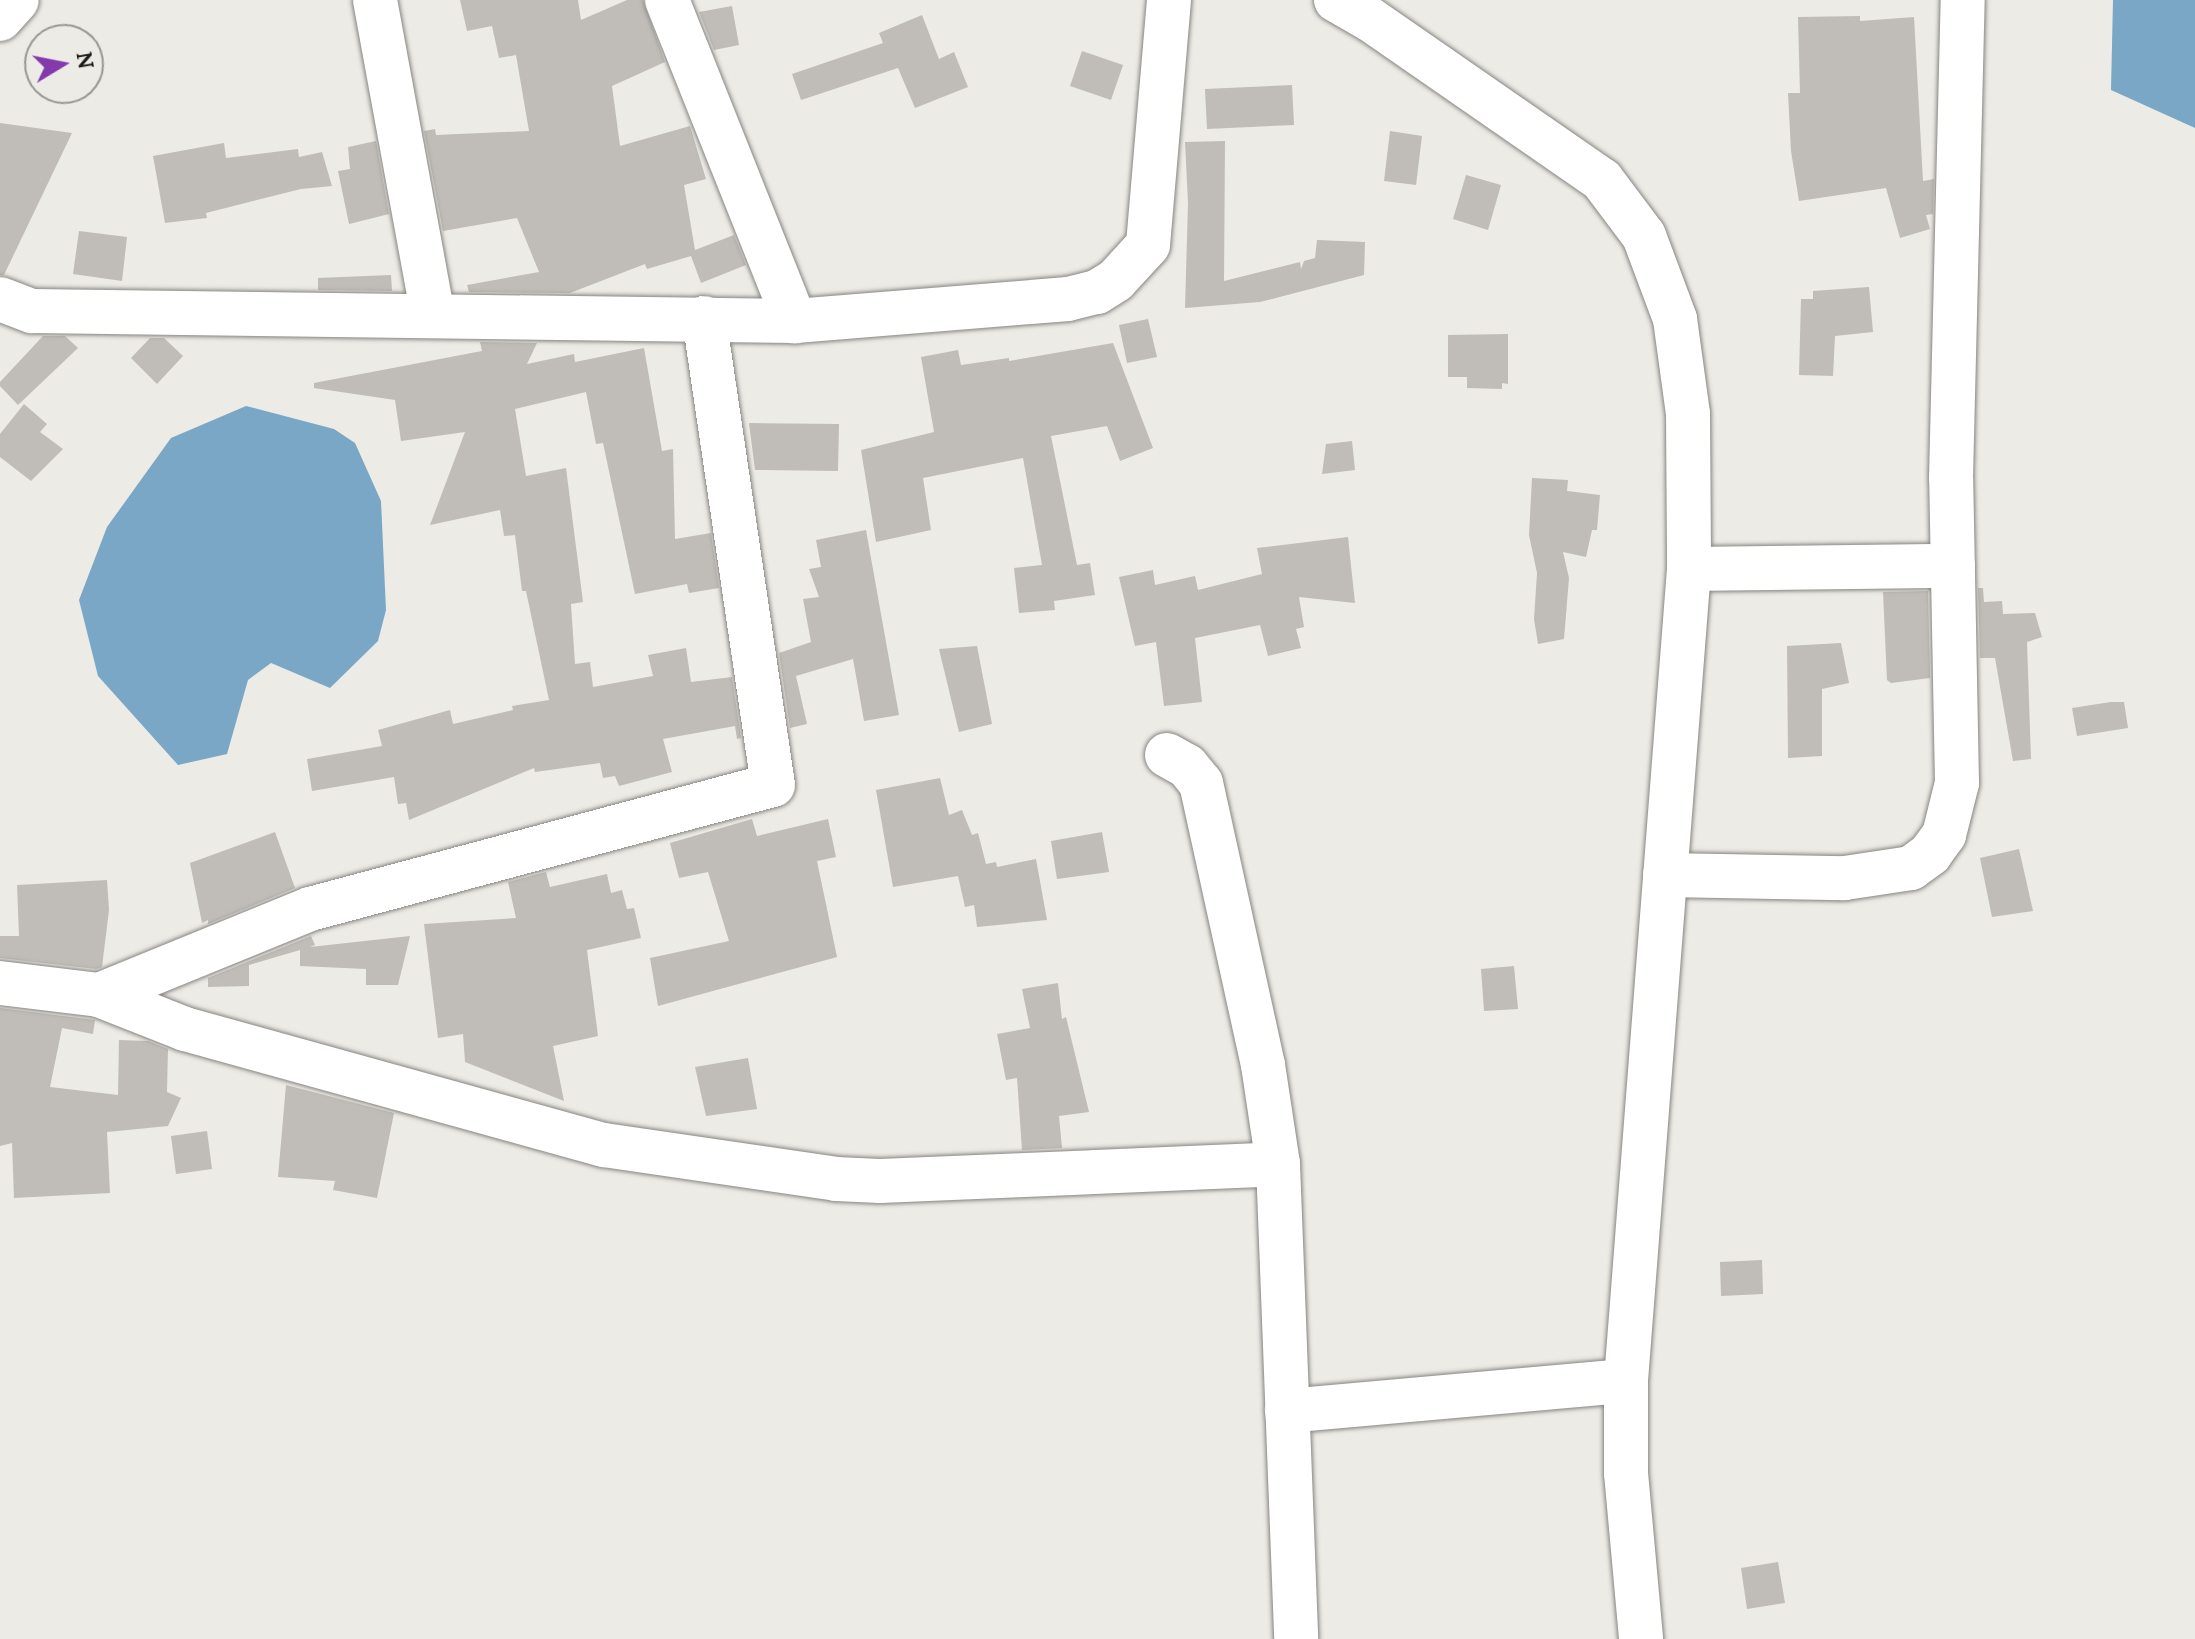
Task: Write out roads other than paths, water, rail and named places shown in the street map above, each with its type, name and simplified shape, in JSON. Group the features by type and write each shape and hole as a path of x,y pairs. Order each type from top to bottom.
{"street":[{"path":"0,19 17,0"},
{"path":"375,0 433,316"},
{"path":"667,0 795,321"},
{"path":"0,299 32,311 795,321 1068,299 1097,292 1116,280 1148,245 1169,0"},
{"path":"1336,0 1371,20 1602,180 1644,236 1675,319 1688,414 1689,569 1626,1381 1626,1473 1641,1639"},
{"path":"1665,875 1845,878 1911,868 1930,854 1944,835 1957,783 1951,478 1963,0"},
{"path":"99,995 310,909 773,785 704,318"},
{"path":"1689,569 1953,566"},
{"path":"1167,755 1187,766 1201,783 1263,1065 1278,1164 1296,1639"},
{"path":"0,983 99,995 185,1029 604,1145 836,1179 880,1181 1278,1164"},
{"path":"1287,1411 1626,1381"}],"water":[{"path":"2113,0 2195,0 2195,128 2111,90"},
{"path":"246,406 334,429 355,443 381,501 386,610 378,641 330,688 271,663 248,680 227,754 178,765 98,676 79,600 107,527 171,438"}]}
